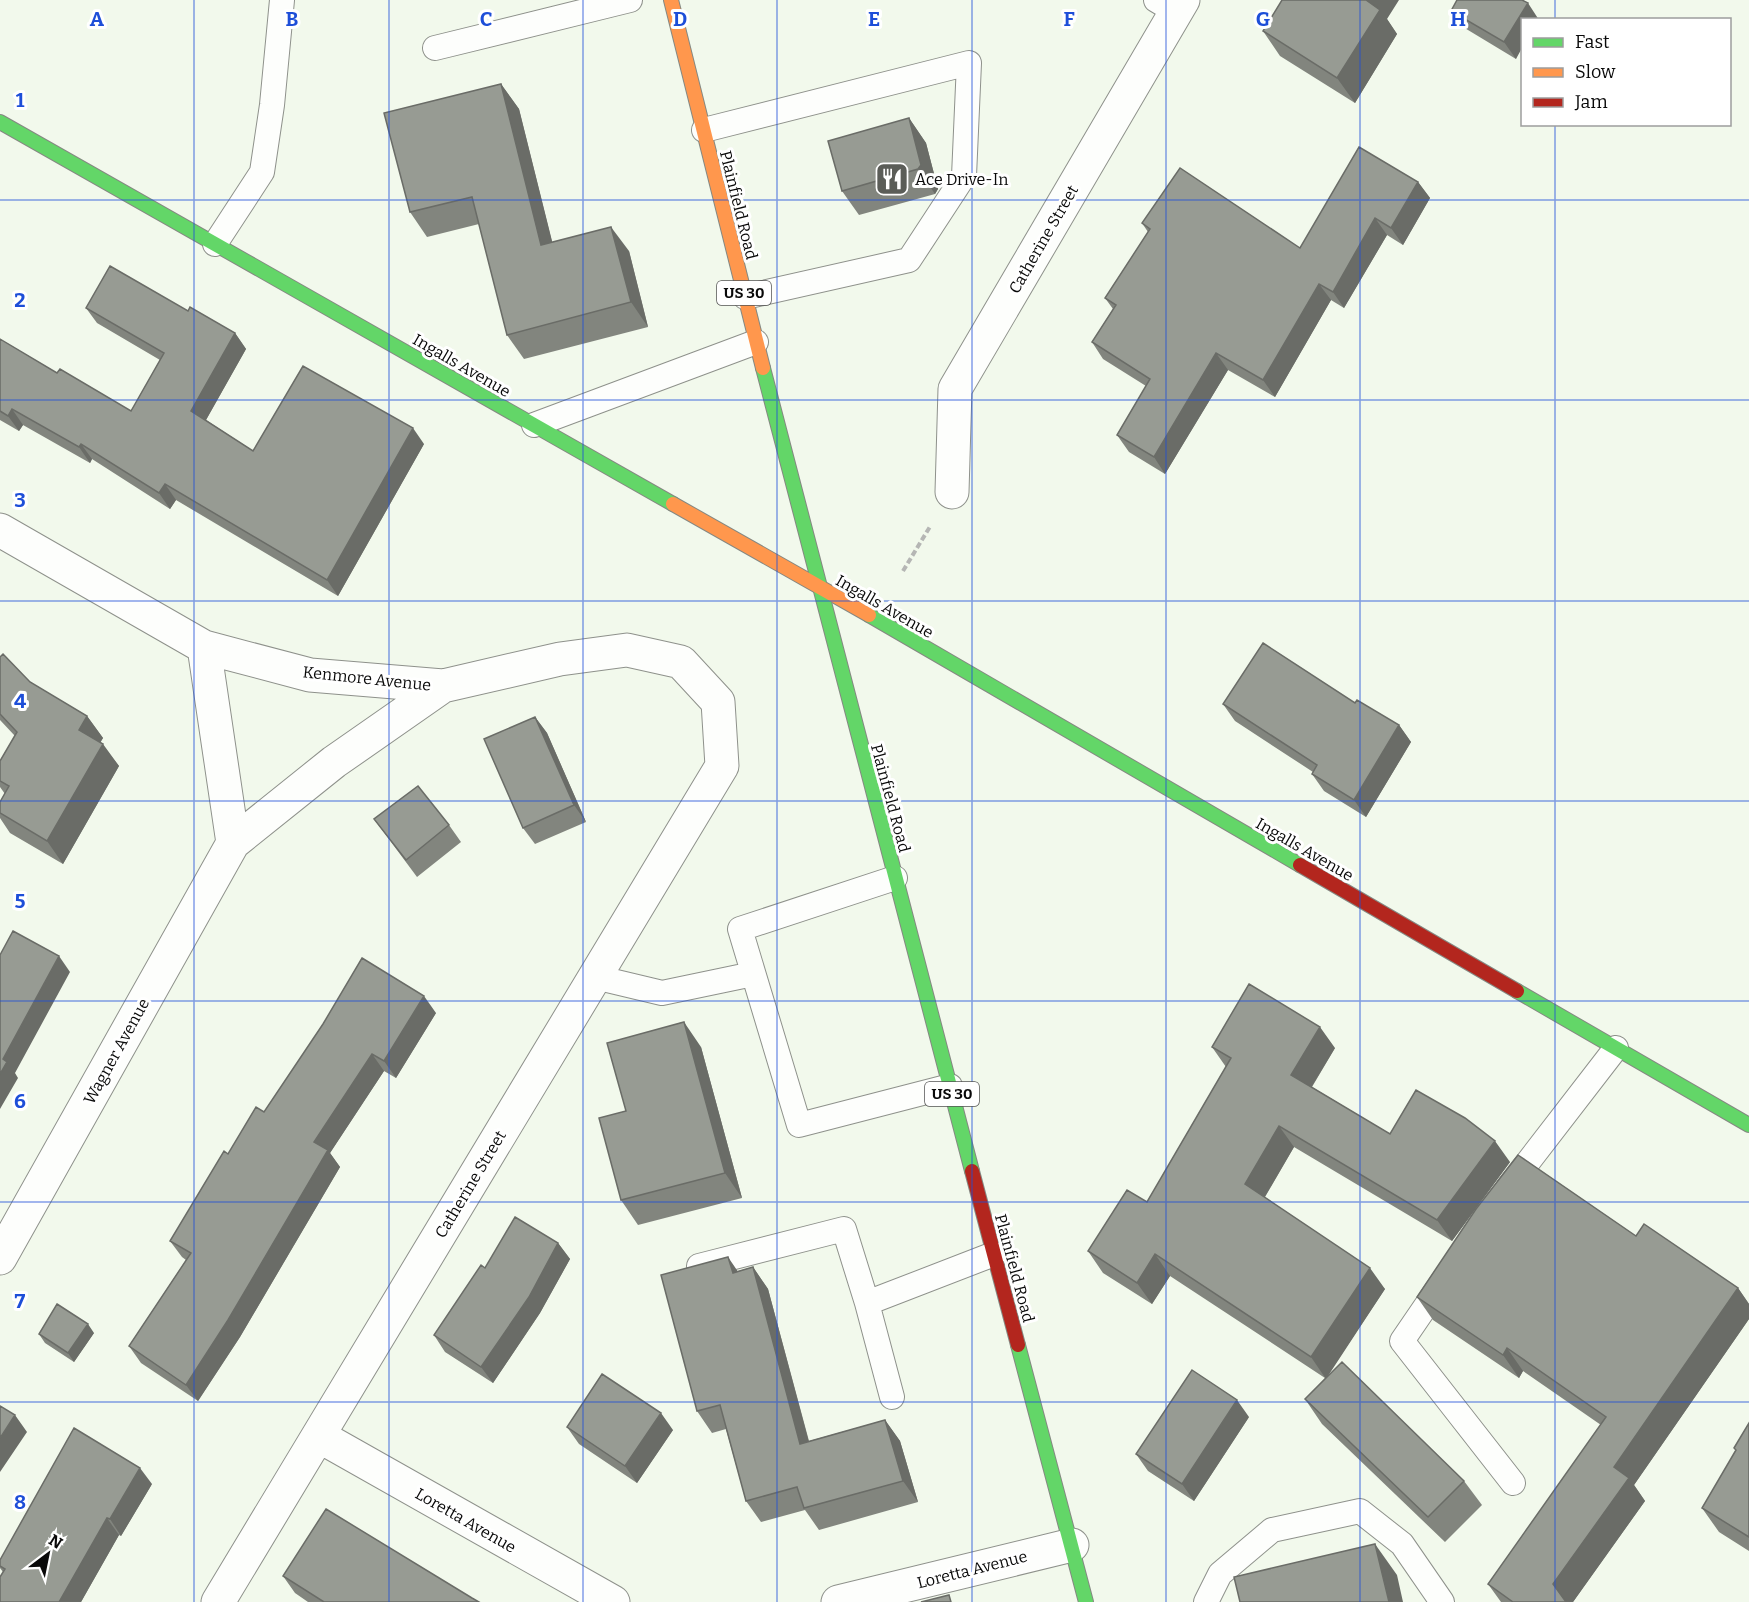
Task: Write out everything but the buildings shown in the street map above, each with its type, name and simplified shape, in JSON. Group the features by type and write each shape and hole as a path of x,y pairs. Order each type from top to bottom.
{"street":[{"name":"Plainfield Road","path":"671,0 818,586 1086,1602"},
{"name":"Catherine Street","path":"952,492 956,389 1172,4"},
{"name":"Ingalls Avenue","path":"0,122 818,586 1749,1125"},
{"name":"Kenmore Avenue","path":"0,530 204,647 310,675 443,686 560,658 627,650 681,662 718,702 722,766"},
{"path":"204,647 233,843"},
{"name":"Wagner Avenue","path":"0,1258 233,843 334,762 443,686"},
{"name":"Catherine Street","path":"218,1602 722,766"},
{"name":"Loretta Avenue","path":"319,1436 613,1602"},
{"name":"Loretta Avenue","path":"838,1602 1072,1545"}],"lane":[{"path":"215,244 262,172 272,105 282,0"},
{"path":"435,48 630,0"},
{"path":"704,130 969,63 964,176 909,260 745,297"},
{"path":"534,425 756,342"},
{"path":"895,878 740,929 799,1125 950,1086"},
{"path":"595,976 662,993 753,974"},
{"path":"1495,1206 1616,1048"},
{"path":"673,1273 844,1229 892,1397"},
{"path":"867,1303 994,1254"},
{"path":"1455,1263 1402,1341 1513,1483"},
{"path":"1206,1602 1220,1574 1272,1530 1360,1511 1402,1544 1442,1602"}],"path":[{"path":"903,571 952,492"}],"traffic: fast":[{"path":"0,122 673,504"},
{"path":"763,368 972,1171"},
{"path":"869,615 1300,865"},
{"path":"1517,991 1749,1125"},
{"path":"1018,1345 1086,1602"}],"traffic: slow":[{"path":"671,0 763,368"},
{"path":"673,504 869,615"}],"traffic: jam":[{"path":"1300,865 1517,991"},
{"path":"972,1171 1018,1345"}],"place":[{"name":"Ace Drive-In","path":"892,179"}]}
